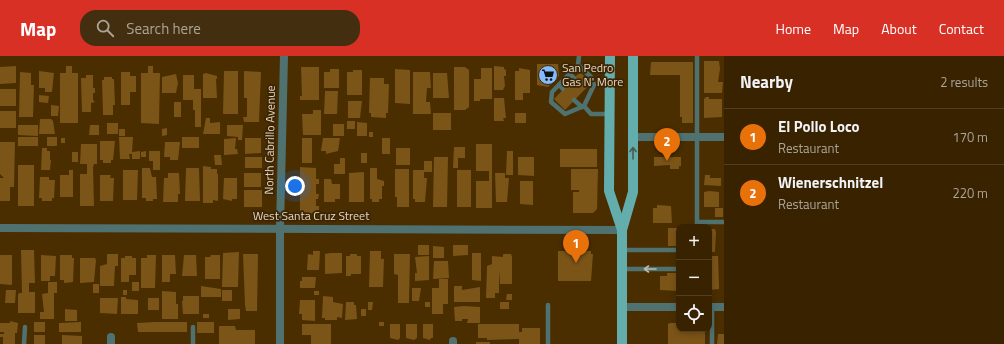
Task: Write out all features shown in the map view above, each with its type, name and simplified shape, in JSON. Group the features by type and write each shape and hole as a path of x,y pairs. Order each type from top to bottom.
{"main road":[{"path":"610,56 610,191 622,230"},
{"path":"622,344 622,230 632,192 633,56"}],"street":[{"name":"North Cabrillo Avenue","path":"280,344 280,228 284,56"},
{"path":"633,137 724,137"},
{"name":"West Santa Cruz Street","path":"0,228 622,230"},
{"path":"622,307 676,307"},
{"path":"712,307 724,307"}],"lane":[{"path":"578,65 592,78 594,84 582,106 565,114 551,102 552,92 578,65 579,56"},
{"path":"697,56 697,224 724,222"},
{"path":"570,74 574,78"},
{"path":"559,85 563,89"},
{"path":"585,90 589,94"},
{"path":"574,100 591,114 610,114"},
{"path":"622,250 676,250"},
{"path":"622,269 676,269"},
{"path":"548,305 548,344"},
{"path":"24,344 25,327"},
{"path":"193,327 193,344"},
{"path":"711,332 712,344"}],"building":[{"path":"704,61 719,61 720,69 718,82 723,82 722,93 704,93"},
{"path":"651,62 693,62 693,123 682,123 682,117 680,117 680,75 650,75"},
{"name":"San Pedro Gas N' More","path":"537,64 558,64 559,76 548,87 537,85"},
{"path":"16,66 16,83 0,84 0,67"},
{"path":"66,66 72,66 72,73 78,73 78,123 60,123 60,73 66,73"},
{"path":"148,66 153,66 153,73 160,73 159,124 141,123 141,73 148,73"},
{"path":"494,66 504,67 506,70 506,76 504,76 505,86 503,90 494,90"},
{"path":"301,67 319,67 319,100 300,100 300,96 302,96"},
{"path":"454,67 465,67 469,70 469,107 465,110 454,110"},
{"path":"481,68 492,68 492,99 480,99 480,101 474,101 474,79 481,79"},
{"path":"519,68 530,70 530,93 523,93 523,100 515,100 515,71 519,71"},
{"path":"330,69 339,69 339,88 324,88 324,72 330,72"},
{"path":"395,69 410,70 410,104 395,103"},
{"path":"353,70 362,70 362,95 347,95 347,72 353,72"},
{"path":"39,71 54,73 52,92 45,92 45,88 39,88"},
{"path":"224,71 238,71 238,114 223,114"},
{"path":"244,71 261,72 259,122 244,122 243,117 247,117 247,98 244,98"},
{"path":"20,72 31,73 31,85 34,85 33,117 19,117"},
{"path":"121,72 130,72 130,76 136,76 136,92 130,92 130,105 121,105"},
{"path":"413,72 430,72 431,88 427,88 426,102 430,102 431,114 413,114"},
{"name":"San Pedro Gas N' More","path":"580,72 591,83 565,110 554,99"},
{"path":"206,73 217,76 217,98 203,98 203,74"},
{"path":"433,73 447,73 449,98 433,98"},
{"path":"176,74 178,83 176,93 162,93 162,77"},
{"path":"86,75 93,75 93,88 95,88 93,100 95,102 91,103 91,112 82,112 81,78 86,78"},
{"path":"183,75 194,75 194,89 201,89 201,127 195,127 195,110 193,110 193,100 183,100"},
{"path":"104,77 112,77 112,79 114,79 115,105 113,105 113,115 103,115 102,80 104,80"},
{"path":"370,78 384,78 384,84 389,84 388,113 386,113 386,118 371,117 371,113 369,113"},
{"path":"0,89 16,89 16,106 0,106"},
{"path":"325,91 338,91 337,114 324,114"},
{"path":"39,95 49,96 48,103 39,102"},
{"path":"709,97 709,99 722,99 722,117 704,118 704,99"},
{"path":"494,98 504,98 506,118 503,118 504,121 494,121"},
{"path":"348,101 362,101 360,118 348,118"},
{"path":"174,102 181,102 181,117 174,117"},
{"path":"51,105 59,106 58,116 51,116"},
{"path":"313,110 321,110 321,135 303,135 302,114 313,114"},
{"path":"0,111 16,111 16,128 0,128"},
{"path":"433,113 451,113 451,130 433,130"},
{"path":"515,113 526,113 526,123 515,123"},
{"path":"206,118 210,118 210,123 220,122 220,134 203,134"},
{"path":"40,119 51,119 53,121 55,134 39,134"},
{"path":"347,121 355,121 355,129 347,129"},
{"path":"357,122 367,123 367,136 357,136"},
{"path":"107,123 118,123 118,134 107,134"},
{"path":"333,124 344,124 344,136 333,136"},
{"path":"18,125 38,125 38,136 18,135"},
{"path":"90,125 99,125 99,135 89,135"},
{"path":"227,125 243,125 242,140 238,140 238,137 227,136"},
{"path":"167,128 167,135 162,136 162,129"},
{"path":"119,129 125,129 125,136 119,136"},
{"path":"369,132 373,132 373,137 369,137"},
{"path":"18,137 38,137 38,146 18,146"},
{"path":"47,137 57,137 57,146 47,146"},
{"path":"119,137 133,137 132,152 140,151 140,159 132,159 132,154 129,154 130,159 120,159"},
{"path":"182,137 199,137 199,148 182,148"},
{"path":"61,138 65,138 65,143 61,143"},
{"path":"236,138 235,149 237,149 238,154 224,155 224,139"},
{"path":"245,138 261,138 261,153 245,154"},
{"path":"302,138 312,138 312,163 302,163"},
{"path":"323,138 340,138 338,151 326,154 326,151 321,151"},
{"path":"382,138 390,138 390,154 382,154"},
{"path":"100,141 115,141 113,160 111,160 111,163 103,163 103,160 100,160"},
{"path":"0,142 15,142 14,187 10,187 10,201 0,201 0,178 4,178 0,174"},
{"path":"165,142 180,142 178,160 170,160 170,157 164,157"},
{"path":"81,144 97,144 97,164 94,164 93,167 94,206 80,206 80,174 87,174 87,164 80,164"},
{"path":"476,144 492,144 492,208 476,208 476,181 489,181 489,171 476,171"},
{"path":"454,147 465,147 465,158 458,158 458,168 453,168"},
{"path":"42,148 47,148 47,151 50,151 50,170 41,170"},
{"path":"396,148 410,148 410,165 396,165"},
{"path":"560,149 597,149 597,167 560,167"},
{"path":"146,151 146,157 141,157 141,152"},
{"path":"149,151 160,151 160,170 153,170 153,161 149,161"},
{"path":"507,151 513,151 513,175 506,175"},
{"path":"72,152 78,152 78,162 72,162"},
{"path":"361,153 367,153 367,163 361,163"},
{"path":"214,155 221,155 222,165 215,165"},
{"path":"245,157 262,157 262,168 245,168"},
{"path":"434,157 448,157 447,207 433,207"},
{"path":"518,157 534,157 534,176 518,175"},
{"path":"654,157 681,157 681,166 679,166 679,169 670,169 670,165 654,166"},
{"path":"340,158 345,158 345,174 334,174 334,164 340,164"},
{"path":"424,161 432,161 432,172 424,172"},
{"path":"18,165 34,165 34,206 18,206"},
{"path":"203,166 211,167 211,169 217,169 218,201 213,200 213,203 203,203"},
{"path":"300,167 316,168 316,179 319,179 319,184 316,184 316,194 319,194 318,199 316,199 316,206 319,206 319,210 316,210 316,213 300,213"},
{"path":"142,168 150,168 152,177 156,177 157,199 153,199 153,201 146,201 146,198 142,198"},
{"path":"186,168 199,168 200,201 185,201"},
{"path":"370,168 377,168 377,179 384,181 384,186 382,186 382,199 379,199 379,202 372,202 372,199 370,199"},
{"path":"395,169 409,169 409,207 397,207 397,197 395,197"},
{"path":"571,169 598,169 597,209 593,213 573,213 573,192 579,192 579,190 571,190"},
{"path":"69,170 73,170 73,197 60,197 60,175 69,175"},
{"path":"123,170 138,170 137,200 123,200"},
{"path":"413,170 424,170 424,178 427,178 425,202 415,202 415,199 413,199"},
{"path":"457,170 471,170 471,207 457,207"},
{"path":"364,172 364,202 349,202 349,173"},
{"path":"168,173 179,173 180,194 178,194 178,202 163,202 164,178 168,178"},
{"path":"244,173 261,173 261,187 244,187"},
{"path":"495,173 505,173 505,178 509,178 507,202 496,202"},
{"path":"100,175 111,175 110,178 114,178 113,201 100,201"},
{"path":"705,175 710,175 710,178 721,178 721,186 704,185"},
{"path":"40,177 49,177 49,180 55,180 54,198 52,198 52,201 42,201 42,198 39,198"},
{"path":"224,178 237,178 237,199 232,199 232,201 223,199"},
{"path":"324,179 331,179 332,184 340,184 340,199 335,199 335,202 324,202"},
{"path":"520,181 533,181 533,205 520,204"},
{"path":"244,190 262,190 262,207 244,207"},
{"path":"704,192 719,192 719,207 704,207"},
{"path":"657,205 671,206 672,223 653,223 653,208 657,208"},
{"path":"715,208 723,208 723,217 715,217"},
{"path":"668,228 676,228 676,246 668,246"},
{"path":"712,229 715,229 716,232 715,252 712,252"},
{"path":"418,245 429,245 429,255 418,255"},
{"path":"453,245 468,245 468,255 453,256"},
{"path":"433,246 444,247 444,258 433,258"},
{"path":"21,250 34,250 35,283 29,283 29,292 35,292 35,313 18,313 18,295 19,293 22,293"},
{"path":"313,251 320,251 319,270 307,270 308,254 313,255"},
{"path":"370,251 381,251 381,259 384,259 383,287 369,287"},
{"path":"558,251 591,251 591,254 593,254 591,281 558,281"},
{"path":"239,252 238,287 222,287 223,253"},
{"path":"342,253 342,273 325,274 325,254"},
{"path":"472,253 481,253 481,281 472,280"},
{"path":"107,254 118,254 118,266 115,266 114,286 100,286 100,266 107,264"},
{"path":"243,254 258,254 257,311 246,311"},
{"path":"350,254 357,254 357,256 361,256 361,274 351,274 351,276 346,276 346,256 350,256"},
{"path":"394,254 410,254 409,303 398,303 398,275 394,274"},
{"path":"503,254 511,254 512,257 512,284 500,284 499,270 499,293 495,293 495,298 486,298 487,266 492,264 492,256 503,257"},
{"path":"0,255 12,255 12,285 0,284"},
{"path":"41,255 56,256 55,276 50,276 50,281 41,281"},
{"path":"60,255 72,255 72,258 74,258 73,282 64,283 64,280 60,280"},
{"path":"147,255 156,255 155,288 141,288 141,258 147,258"},
{"path":"162,255 175,255 176,274 170,274 170,282 162,282"},
{"path":"184,255 196,255 197,276 182,276"},
{"path":"211,255 220,255 220,279 205,279 205,257 210,257"},
{"path":"125,256 132,256 132,258 136,258 136,275 129,275 129,282 121,282 121,258 125,258"},
{"path":"429,256 429,280 415,281 415,273 417,273 415,257"},
{"path":"712,256 718,256 719,289 712,290"},
{"path":"80,258 95,258 94,282 80,283"},
{"path":"434,261 448,261 449,278 433,279"},
{"path":"667,273 676,273 676,291 660,290 660,276 667,276"},
{"path":"302,277 316,277 315,288 300,288 300,281 302,281"},
{"path":"439,279 448,279 448,304 443,304 443,314 432,314 432,288 439,288"},
{"path":"48,282 57,282 57,293 54,293 54,319 40,319 40,312 44,312 42,294 48,293"},
{"path":"132,282 139,282 139,291 132,291"},
{"path":"93,284 99,284 99,293 93,293"},
{"path":"201,286 221,289 221,297 201,297"},
{"path":"454,286 462,286 462,290 480,287 480,302 454,302"},
{"path":"412,288 421,288 419,301 412,301"},
{"path":"6,290 16,290 15,303 5,303"},
{"path":"123,290 127,290 127,295 123,295"},
{"path":"222,290 232,290 232,301 222,301"},
{"path":"162,291 176,292 178,319 162,319"},
{"path":"314,291 319,291 319,295 314,295"},
{"path":"507,294 512,294 512,300 506,300"},
{"path":"183,296 199,296 199,314 183,314"},
{"path":"323,296 333,297 333,302 343,304 342,318 337,317 337,320 325,320 325,318 322,318"},
{"path":"121,297 138,300 138,314 121,314"},
{"path":"100,298 118,298 117,314 100,313"},
{"path":"148,298 159,298 159,310 148,310"},
{"path":"300,300 315,300 315,321 302,320 302,314 299,314"},
{"path":"346,302 354,302 354,305 356,305 357,319 345,320"},
{"path":"368,302 373,302 372,310 368,310"},
{"path":"425,302 430,302 430,307 425,307"},
{"path":"500,302 509,302 509,309 500,309"},
{"path":"454,307 480,307 480,323 467,323 468,319 455,321"},
{"path":"65,309 77,310 77,321 65,321"},
{"path":"228,309 240,309 240,319 228,320"},
{"path":"361,309 366,309 366,316 361,316"},
{"path":"203,314 209,314 209,318 203,318"},
{"path":"10,321 18,323 17,333 15,333 15,344 3,344 3,337 0,337 0,334 4,334 4,332 0,332 0,323 10,323"},
{"path":"34,322 45,322 45,332 34,332"},
{"path":"81,322 81,332 59,332 59,323"},
{"path":"187,322 187,332 138,332 137,323"},
{"path":"197,322 214,322 214,333 197,333"},
{"path":"379,322 384,322 384,326 379,326"},
{"path":"676,323 676,332 705,332 705,344 668,344 668,324"},
{"path":"302,324 331,324 331,344 311,344 311,335 302,335"},
{"path":"390,324 400,324 400,338 398,340 390,338"},
{"path":"406,324 417,324 417,338 414,340 406,338"},
{"path":"423,324 433,324 433,338 430,340 423,338"},
{"path":"478,324 519,324 519,332 522,332 522,328 540,328 540,344 519,344 519,339 487,340 487,338 478,338"},
{"path":"219,326 235,326 236,330 255,330 255,344 219,344"},
{"path":"718,334 724,334 724,344 717,344"},
{"path":"34,335 45,335 45,344 34,344"},
{"path":"62,335 82,336 82,344 62,344"},
{"path":"476,342 490,342 490,344 476,344"}],"place":[{"name":"San Pedro Gas N' More","path":"548,75"},
{"name":"Wienerschnitzel","path":"667,161"},
{"name":"El Pollo Loco","path":"576,263"}]}
